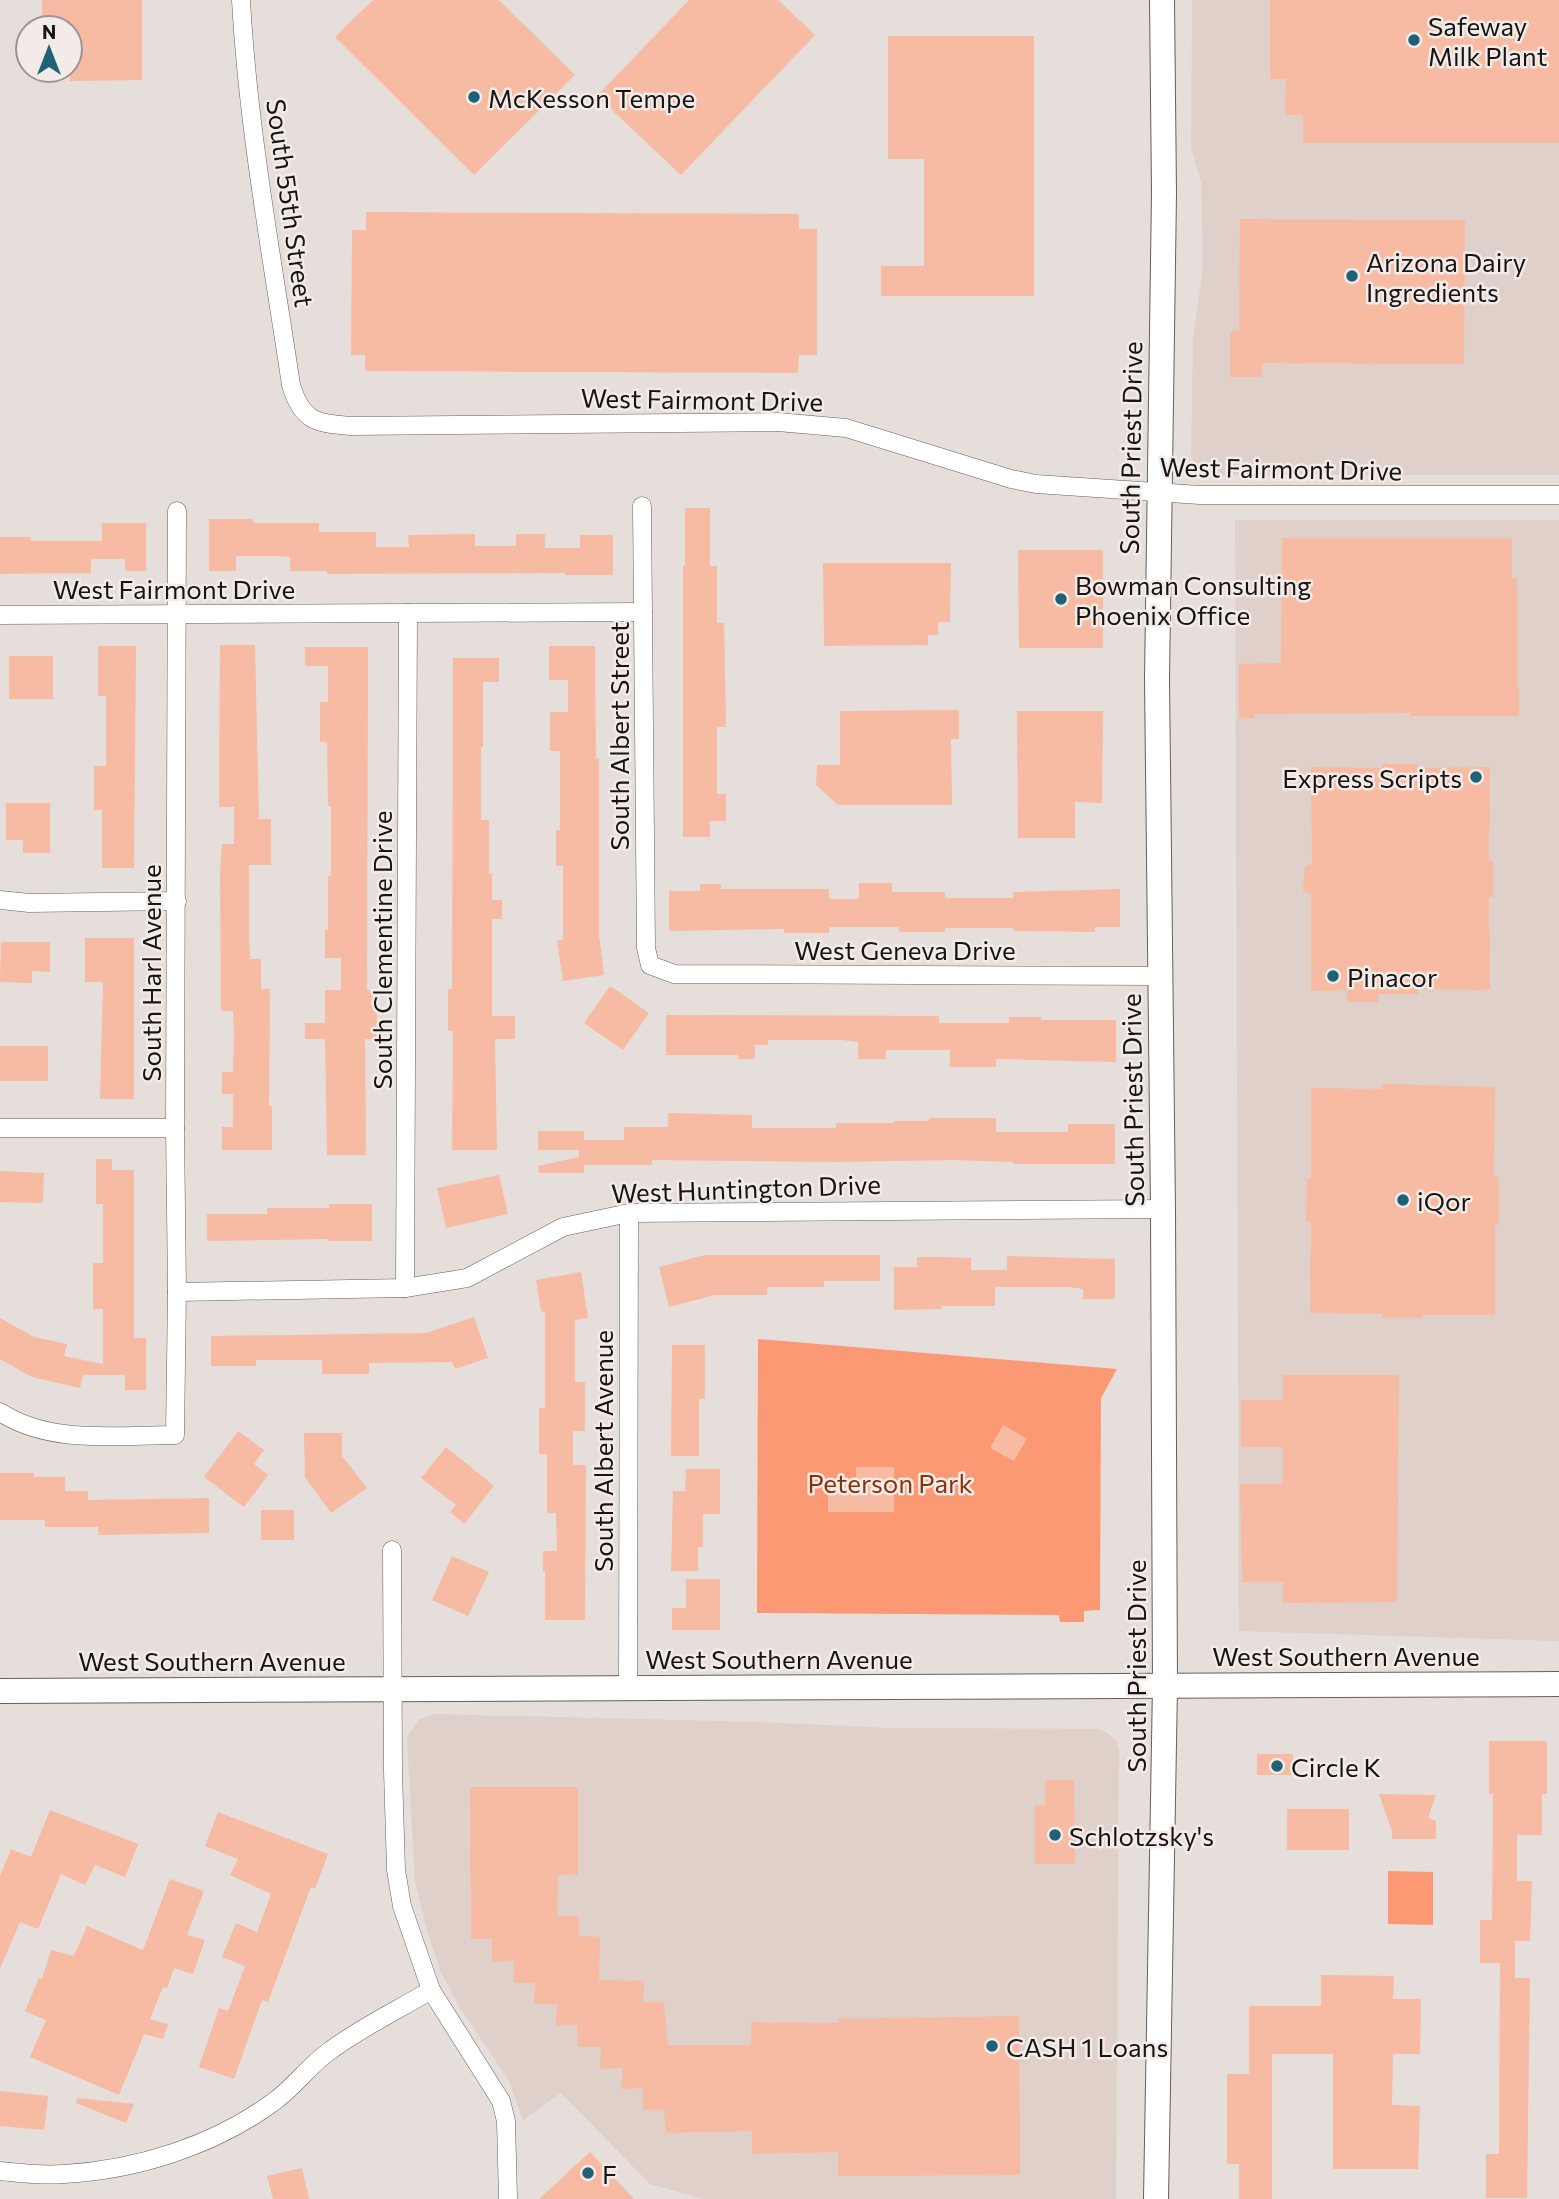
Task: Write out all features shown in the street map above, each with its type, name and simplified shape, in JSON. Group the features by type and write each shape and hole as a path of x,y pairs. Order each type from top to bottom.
{"main road":[{"name":"South Priest Drive","path":"1156,2199 1165,1686 1164,1209 1157,679 1164,193 1163,0"},
{"name":"West Southern Avenue","path":"0,1691 1559,1684"}],"street":[{"name":"South 55th Street","path":"241,0 244,59 253,138 291,385 302,411"},
{"name":"West Fairmont Drive","path":"302,411 313,421 350,426 792,423 846,428 1011,479 1036,484 1158,493 1559,495"},
{"name":"South Albert Street","path":"642,506 646,948 650,965"},
{"name":"South Harl Avenue","path":"0,1412 18,1423 69,1435 175,1435 177,512"},
{"name":"West Fairmont Drive","path":"0,615 643,612"},
{"name":"South Clementine Drive","path":"405,1288 408,613"},
{"path":"0,900 29,904 177,901"},
{"name":"West Geneva Drive","path":"650,965 674,974 1161,976"},
{"path":"0,1128 175,1128"},
{"name":"West Huntington Drive","path":"177,1292 405,1288 467,1278 563,1227 629,1213 1164,1209"},
{"name":"South Albert Avenue","path":"628,1689 629,1213"},
{"path":"391,1550 391,1689 396,1870 402,1906 431,1990 500,2101 506,2121 508,2199"},
{"path":"0,2171 63,2174 103,2170 162,2156 209,2140 274,2102 337,2045 431,1990"}],"shaded area":[{"path":"1192,0 1559,0 1559,475 1209,475 1197,470 1191,456 1193,340 1203,267 1201,182 1191,148"},
{"path":"1235,520 1559,520 1559,1641 1239,1631"},
{"path":"434,1714 889,1728 1099,1729 1108,1733 1116,1741 1119,1751 1116,2199 704,2199 650,2184 561,2093 523,2120 509,2081 459,2006 441,1972 415,1881 407,1737 419,1720"}],"green space":[{"name":"Peterson Park","path":"758,1339 1117,1369 1101,1398 1100,1610 1084,1611 1084,1622 1060,1622 1059,1615 757,1613"},
{"path":"1388,1871 1433,1872 1433,1925 1388,1924"}],"building":[{"path":"42,0 142,0 142,80 84,81 84,14 42,14"},
{"name":"McKesson Tempe","path":"373,0 499,0 575,75 474,175 335,37"},
{"name":"McKesson Tempe","path":"689,0 778,0 815,35 681,175 597,96"},
{"name":"Safeway Milk Plant","path":"1270,0 1559,0 1559,143 1303,143 1303,115 1285,115 1286,79 1270,79"},
{"path":"888,36 1034,36 1034,296 881,296 881,266 924,266 924,159 888,159"},
{"path":"366,212 799,214 799,229 817,229 817,355 799,355 798,373 365,371 365,355 351,355 352,230 366,230"},
{"name":"Arizona Dairy Ingredients","path":"1240,219 1465,220 1464,364 1262,363 1262,377 1230,377 1230,331 1239,331"},
{"path":"685,508 710,508 710,566 717,566 717,623 724,623 726,727 717,727 717,794 726,794 726,821 710,821 710,837 683,837"},
{"path":"209,519 253,519 253,523 319,523 319,532 376,532 376,547 409,547 408,535 475,534 475,546 516,546 516,534 545,534 545,548 580,548 580,535 613,535 613,575 327,574 327,571 290,571 290,557 274,556 236,556 236,571 209,571"},
{"path":"102,523 146,523 146,571 125,571 125,559 91,559 91,573 0,574 0,537 31,537 31,541 102,541"},
{"path":"1282,538 1512,538 1512,578 1517,578 1519,716 1410,716 1410,713 1254,714 1254,718 1239,718 1239,664 1281,663"},
{"name":"Bowman Consulting Phoenix Office","path":"1018,550 1103,550 1103,648 1019,648"},
{"path":"823,563 951,563 950,622 938,622 938,635 928,635 928,645 824,646"},
{"path":"220,645 255,645 259,819 271,819 271,865 249,865 249,933 250,959 261,959 261,989 270,989 269,1106 272,1106 272,1150 222,1150 222,1127 233,1127 233,1094 222,1094 222,1072 233,1072 234,1034 233,1011 221,1011 220,873 222,844 234,844 234,807 219,807"},
{"path":"98,646 136,646 134,868 102,868 102,810 94,810 94,766 106,766 106,696 98,696"},
{"path":"549,646 595,646 596,759 599,759 599,935 604,975 563,981 557,940 563,940 563,866 556,866 556,830 560,830 560,751 550,751 550,712 568,712 568,680 549,680"},
{"path":"305,647 368,647 367,990 377,990 377,1039 365,1039 366,1155 327,1155 325,1039 305,1039 305,1023 325,1023 325,990 341,990 341,958 325,958 328,876 331,876 331,806 328,806 327,742 320,742 320,702 328,702 328,666 305,666"},
{"path":"9,656 53,656 53,699 9,699"},
{"path":"453,658 499,658 499,682 483,682 481,747 481,820 489,820 492,900 502,900 502,919 492,919 492,1016 515,1016 515,1039 495,1039 497,1150 452,1150 453,1031 448,1031 448,989 452,989"},
{"path":"959,710 959,739 951,739 952,805 838,805 816,785 817,765 840,765 840,711"},
{"path":"1017,711 1103,711 1102,803 1075,802 1075,838 1018,838"},
{"path":"1382,764 1418,764 1418,768 1490,767 1489,861 1493,861 1493,897 1489,897 1490,990 1418,989 1418,994 1378,994 1378,1002 1347,1002 1347,990 1311,991 1311,894 1303,891 1305,867 1312,864 1311,767 1383,768"},
{"path":"6,803 50,803 50,853 23,853 23,840 6,840"},
{"path":"859,883 892,883 892,892 945,892 945,898 1013,898 1013,892 1120,889 1120,927 1095,927 1095,932 945,928 945,932 899,932 899,927 829,927 829,933 784,933 784,929 669,931 669,891 700,891 700,884 721,884 721,889 829,889 829,899 859,899"},
{"path":"85,938 134,938 134,1099 100,1099 103,982 85,982"},
{"path":"1,942 50,942 50,972 32,971 32,983 0,982"},
{"path":"610,986 649,1013 623,1050 584,1023"},
{"path":"666,1015 939,1016 939,1023 1009,1023 1009,1017 1041,1017 1041,1020 1116,1020 1116,1062 996,1059 996,1067 950,1067 950,1050 886,1050 886,1059 858,1059 858,1042 843,1040 768,1040 768,1045 755,1045 755,1059 738,1059 738,1055 666,1055"},
{"path":"0,1046 48,1046 48,1081 0,1081"},
{"name":"iQor","path":"1381,1084 1495,1087 1494,1177 1499,1177 1499,1225 1495,1225 1495,1315 1382,1318 1382,1314 1310,1313 1311,1222 1306,1222 1307,1179 1311,1179 1311,1088 1381,1089"},
{"path":"668,1113 752,1115 752,1128 836,1128 836,1123 894,1123 929,1121 929,1118 996,1118 996,1132 1068,1132 1068,1124 1115,1124 1115,1164 1013,1164 953,1160 652,1160 652,1165 584,1165 584,1173 539,1173 538,1166 579,1157 579,1150 538,1150 538,1131 584,1131 584,1140 624,1140 624,1127 668,1127"},
{"path":"96,1159 112,1159 112,1170 134,1170 134,1338 146,1338 146,1390 125,1390 125,1375 83,1375 80,1388 32,1377 0,1359 0,1318 34,1337 67,1344 64,1356 103,1364 103,1309 93,1309 93,1263 103,1263 103,1204 96,1204"},
{"path":"0,1171 44,1173 43,1203 0,1202"},
{"path":"499,1175 508,1214 446,1228 437,1188"},
{"path":"329,1204 372,1204 372,1241 207,1241 207,1214 267,1214 267,1208 329,1208"},
{"path":"705,1255 880,1255 880,1281 824,1281 824,1287 767,1287 767,1295 715,1295 669,1307 659,1267"},
{"path":"1007,1256 1115,1259 1115,1299 1083,1299 1083,1289 1068,1287 995,1287 995,1306 941,1306 942,1309 894,1310 894,1267 917,1267 917,1257 941,1257 971,1258 971,1270 1007,1270"},
{"path":"581,1272 588,1318 575,1320 575,1382 585,1382 585,1431 573,1431 573,1465 586,1465 585,1620 545,1620 543,1551 557,1551 556,1513 547,1513 547,1454 539,1454 539,1408 545,1408 545,1311 541,1312 536,1280"},
{"path":"474,1317 488,1358 455,1369 452,1362 369,1363 369,1374 322,1374 322,1360 256,1360 256,1366 211,1366 211,1336 426,1333"},
{"path":"672,1345 705,1345 705,1399 699,1399 699,1456 671,1456"},
{"path":"1283,1375 1399,1375 1397,1602 1283,1603 1283,1582 1242,1582 1240,1484 1283,1484 1283,1447 1241,1447 1241,1400 1283,1400"},
{"path":"1003,1425 1027,1439 1014,1461 990,1448"},
{"path":"238,1431 264,1450 254,1464 268,1475 244,1507 204,1477"},
{"path":"304,1433 342,1433 342,1456 367,1488 331,1513 305,1477"},
{"path":"446,1447 494,1486 464,1524 450,1512 456,1505 421,1478"},
{"path":"856,1467 894,1467 894,1512 828,1512 828,1482 856,1482"},
{"path":"686,1469 720,1469 720,1514 703,1514 703,1547 698,1547 698,1571 671,1571 673,1491 685,1491"},
{"path":"0,1473 65,1477 65,1491 88,1491 88,1500 209,1498 209,1533 98,1535 98,1527 45,1527 45,1520 0,1520"},
{"path":"261,1510 294,1510 294,1540 261,1540"},
{"path":"452,1556 489,1572 468,1616 432,1600"},
{"path":"686,1579 720,1579 720,1630 672,1630 672,1608 686,1608"},
{"path":"1489,1741 1547,1741 1547,1794 1542,1794 1542,1835 1517,1835 1517,1881 1532,1881 1530,1941 1515,1941 1515,1978 1530,1978 1527,2198 1486,2198 1486,2154 1499,2154 1500,1963 1480,1963 1480,1920 1492,1920 1493,1794 1489,1794"},
{"path":"1257,1754 1293,1754 1293,1775 1257,1775"},
{"name":"Schlotzsky's","path":"1045,1780 1074,1780 1075,1864 1035,1864 1035,1805 1045,1805"},
{"path":"470,1787 578,1787 578,1874 558,1875 557,1916 579,1916 579,1936 600,1937 599,1980 644,1981 643,2002 664,2002 668,2045 751,2045 751,2022 838,2023 838,2019 1019,2016 1020,2175 838,2176 838,2152 752,2154 752,2131 666,2133 664,2110 643,2110 643,2088 621,2089 623,2068 600,2069 601,2047 578,2047 577,2024 556,2026 557,2004 534,2004 535,1983 514,1983 514,1961 492,1962 492,1939 471,1939"},
{"path":"1379,1794 1436,1795 1428,1818 1436,1821 1436,1839 1392,1839 1392,1831"},
{"path":"1287,1809 1349,1809 1349,1850 1287,1850"},
{"path":"50,1810 138,1844 125,1877 95,1865 85,1885 61,1874 38,1929 20,1922 0,1968 0,1876 11,1849 31,1857"},
{"path":"218,1812 328,1854 315,1889 311,1887 268,2002 262,2000 234,2079 199,2067 219,2008 228,2011 245,1966 222,1957 236,1923 257,1932 271,1894 230,1875 238,1859 205,1846"},
{"path":"170,1879 204,1891 187,1935 205,1940 193,1974 174,1968 167,1988 163,1987 150,2019 168,2024 163,2039 144,2034 119,2095 30,2057 46,2020 25,2011 39,1978 42,1979 51,1950 74,1956 87,1926 143,1950"},
{"path":"1321,1975 1394,1976 1393,1999 1421,1999 1420,2054 1393,2054 1392,2105 1420,2106 1418,2169 1333,2169 1333,2054 1272,2054 1272,2199 1239,2199 1239,2164 1227,2164 1227,2074 1249,2074 1249,2006 1321,2006"},
{"path":"0,2091 48,2096 44,2130 0,2126"},
{"path":"77,2098 134,2104 126,2123 76,2103"},
{"name":"F","path":"590,2152 634,2199 539,2199"},
{"path":"302,2168 309,2199 273,2199 267,2176"}],"place":[{"name":"Safeway Milk Plant","path":"1414,40"},
{"name":"McKesson Tempe","path":"474,97"},
{"name":"Arizona Dairy Ingredients","path":"1352,276"},
{"name":"Bowman Consulting Phoenix Office","path":"1061,599"},
{"name":"Express Scripts","path":"1476,777"},
{"name":"Pinacor","path":"1333,976"},
{"name":"iQor","path":"1403,1200"},
{"name":"Circle K","path":"1277,1766"},
{"name":"Schlotzsky's","path":"1055,1835"},
{"name":"CASH 1 Loans","path":"992,2046"},
{"name":"F","path":"588,2173"}]}
